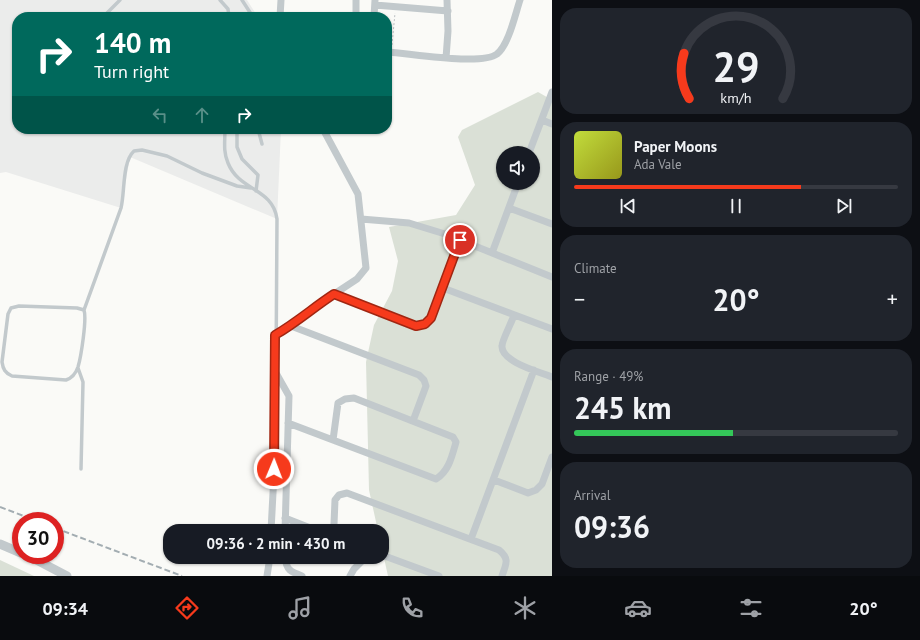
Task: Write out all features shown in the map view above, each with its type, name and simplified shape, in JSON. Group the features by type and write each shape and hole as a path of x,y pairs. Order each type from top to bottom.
{"street":[{"path":"280,12 281,0"},
{"path":"356,0 356,12"},
{"path":"446,58 447,0"},
{"path":"392,52 446,58 486,58 496,54 501,50 509,33 520,0"},
{"path":"374,12 375,2 395,7 448,11"},
{"path":"532,146 552,92"},
{"path":"542,120 552,124"},
{"path":"275,335 291,326 316,306 357,279 366,268 358,194 326,134"},
{"path":"492,253 515,190"},
{"path":"509,208 552,224"},
{"path":"361,219 409,224 460,240 552,277"},
{"path":"334,294 416,326 425,324 431,318 460,240"},
{"path":"443,288 552,329"},
{"path":"514,315 502,346 504,355 514,362 552,377"},
{"path":"291,326 419,375 424,380 426,386 413,421"},
{"path":"471,539 534,370"},
{"path":"276,373 289,396 285,524"},
{"path":"271,524 275,456 274,425 276,373"},
{"path":"288,423 436,479 442,476 450,462 456,442 453,437 354,398 345,399 338,403 333,440"},
{"path":"494,480 528,493 536,490 542,484 552,457"},
{"path":"334,524 335,500 339,495 347,494 499,550 504,554 506,563 502,576"},
{"path":"285,518 300,524"},
{"path":"0,544 12,549"},
{"path":"389,558 439,576"},
{"path":"44,564 66,576"},
{"path":"267,576 269,564"},
{"path":"285,564 291,572 302,576"},
{"path":"350,576 359,564"}],"lane":[{"path":"107,12 120,0"},
{"path":"220,0 228,9 228,12"},
{"path":"242,0 250,12"},
{"path":"225,134 225,153 228,164 238,178 268,199 273,205 276,215 276,373"},
{"path":"237,134 237,147 242,159 258,175 256,191"},
{"path":"259,134 262,144"},
{"path":"84,310 77,308 19,306 11,308 8,314 2,362 3,369 12,376 41,379 70,379 73,377 78,368 85,318 84,310 121,208 124,195 126,166 134,150 142,150 167,156 202,173 237,186 251,188"},
{"path":"78,368 83,382 81,469"}],"path":[{"path":"392,30 395,7"}],"shaded area":[{"path":"0,0 247,0 255,12 12,12 12,134 281,134 277,219 130,157 121,208 6,172 0,173"},
{"path":"538,92 552,100 552,576 388,576 385,564 389,564 389,524 376,524 369,490 366,362 374,325 392,291 398,261 389,227 456,215 475,185 458,137 462,130"},
{"path":"0,560 34,576 0,576"}],"railway":[{"path":"0,507 13,512"},
{"path":"64,531 182,576"}],"route":[{"path":"274,469 276,373 275,335 291,326 334,294 416,326 425,324 431,318 460,240"}]}
